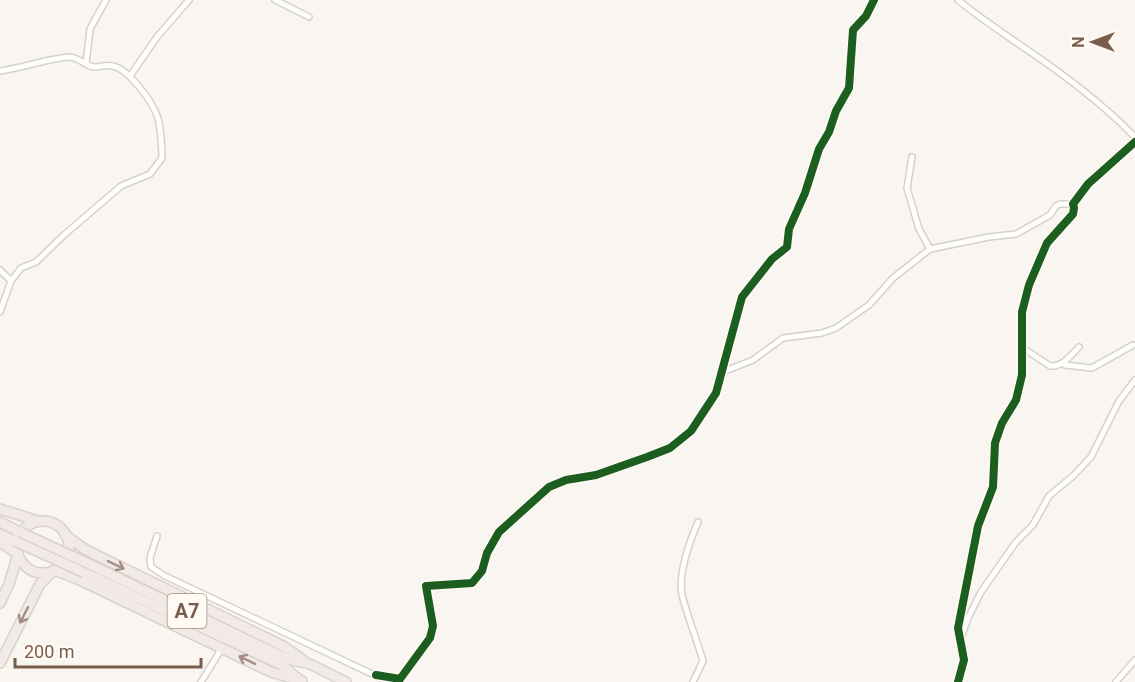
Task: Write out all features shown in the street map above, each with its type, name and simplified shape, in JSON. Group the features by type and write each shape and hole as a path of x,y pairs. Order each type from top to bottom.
{"highway":[{"path":"0,509 55,525 65,536 86,550 283,646 310,664"},
{"path":"0,603 9,584 18,554 18,539 23,530 40,521"},
{"name":"A7","path":"0,522 284,661 303,682"},
{"name":"A7","path":"0,534 284,661 310,664 346,682"},
{"path":"0,663 40,584 62,564 67,555 68,545 65,536"},
{"path":"0,542 18,554 26,566 34,571 44,573 54,570 80,580 271,672 303,682"}],"street":[{"path":"86,64 90,29 106,0"},
{"path":"130,76 157,37 189,0"},
{"path":"275,0 309,17"},
{"path":"376,675 400,679 430,638 432,626 426,586 472,583 482,571 487,552 499,532 555,483 596,475 670,448 691,431 716,393 742,297 772,259 787,247 789,229 805,193 819,149 830,132 836,111 849,88 853,30 866,16 874,0"},
{"path":"958,0 980,19 1042,61 1122,124 1135,137"},
{"path":"0,71 50,59 71,57 93,67 112,66 121,69 144,91 158,114 162,158 150,174 121,186 36,262 21,268 11,281 0,312"},
{"path":"958,682 964,660 958,628 978,526 993,487 995,443 1002,423 1016,400 1022,375 1022,312 1029,285 1047,243 1073,214 1073,204 1088,184 1135,142"},
{"path":"912,157 907,188 919,229 930,249"},
{"path":"720,373 753,360 783,338 822,333 836,328 868,305 893,278 930,249 1016,234 1050,215 1056,206 1073,204"},
{"path":"0,270 11,281"},
{"path":"1064,362 1065,365 1092,368 1133,345"},
{"path":"1023,348 1050,366 1055,366 1064,362 1079,347"},
{"path":"960,640 981,592 1016,542 1033,525 1049,496 1091,457 1119,401 1135,380"},
{"path":"693,682 703,662 682,590 683,568 698,522"},
{"path":"157,536 150,558 152,567 176,581 389,682"},
{"path":"201,682 222,648"},
{"path":"1116,682 1135,660"}],"cycle path":[{"path":"376,675 400,679 430,638 433,626 426,586 472,583 482,571 487,553 499,532 549,487 566,480 596,475 670,448 691,431 716,393 742,297 772,259 787,247 789,229 805,193 819,149 849,88 853,30 866,16 874,0"},
{"path":"958,682 964,660 958,628 978,526 993,487 995,443 1002,423 1016,400 1022,375 1022,312 1029,285 1047,243 1073,214 1073,204 1088,184 1135,142"}]}
